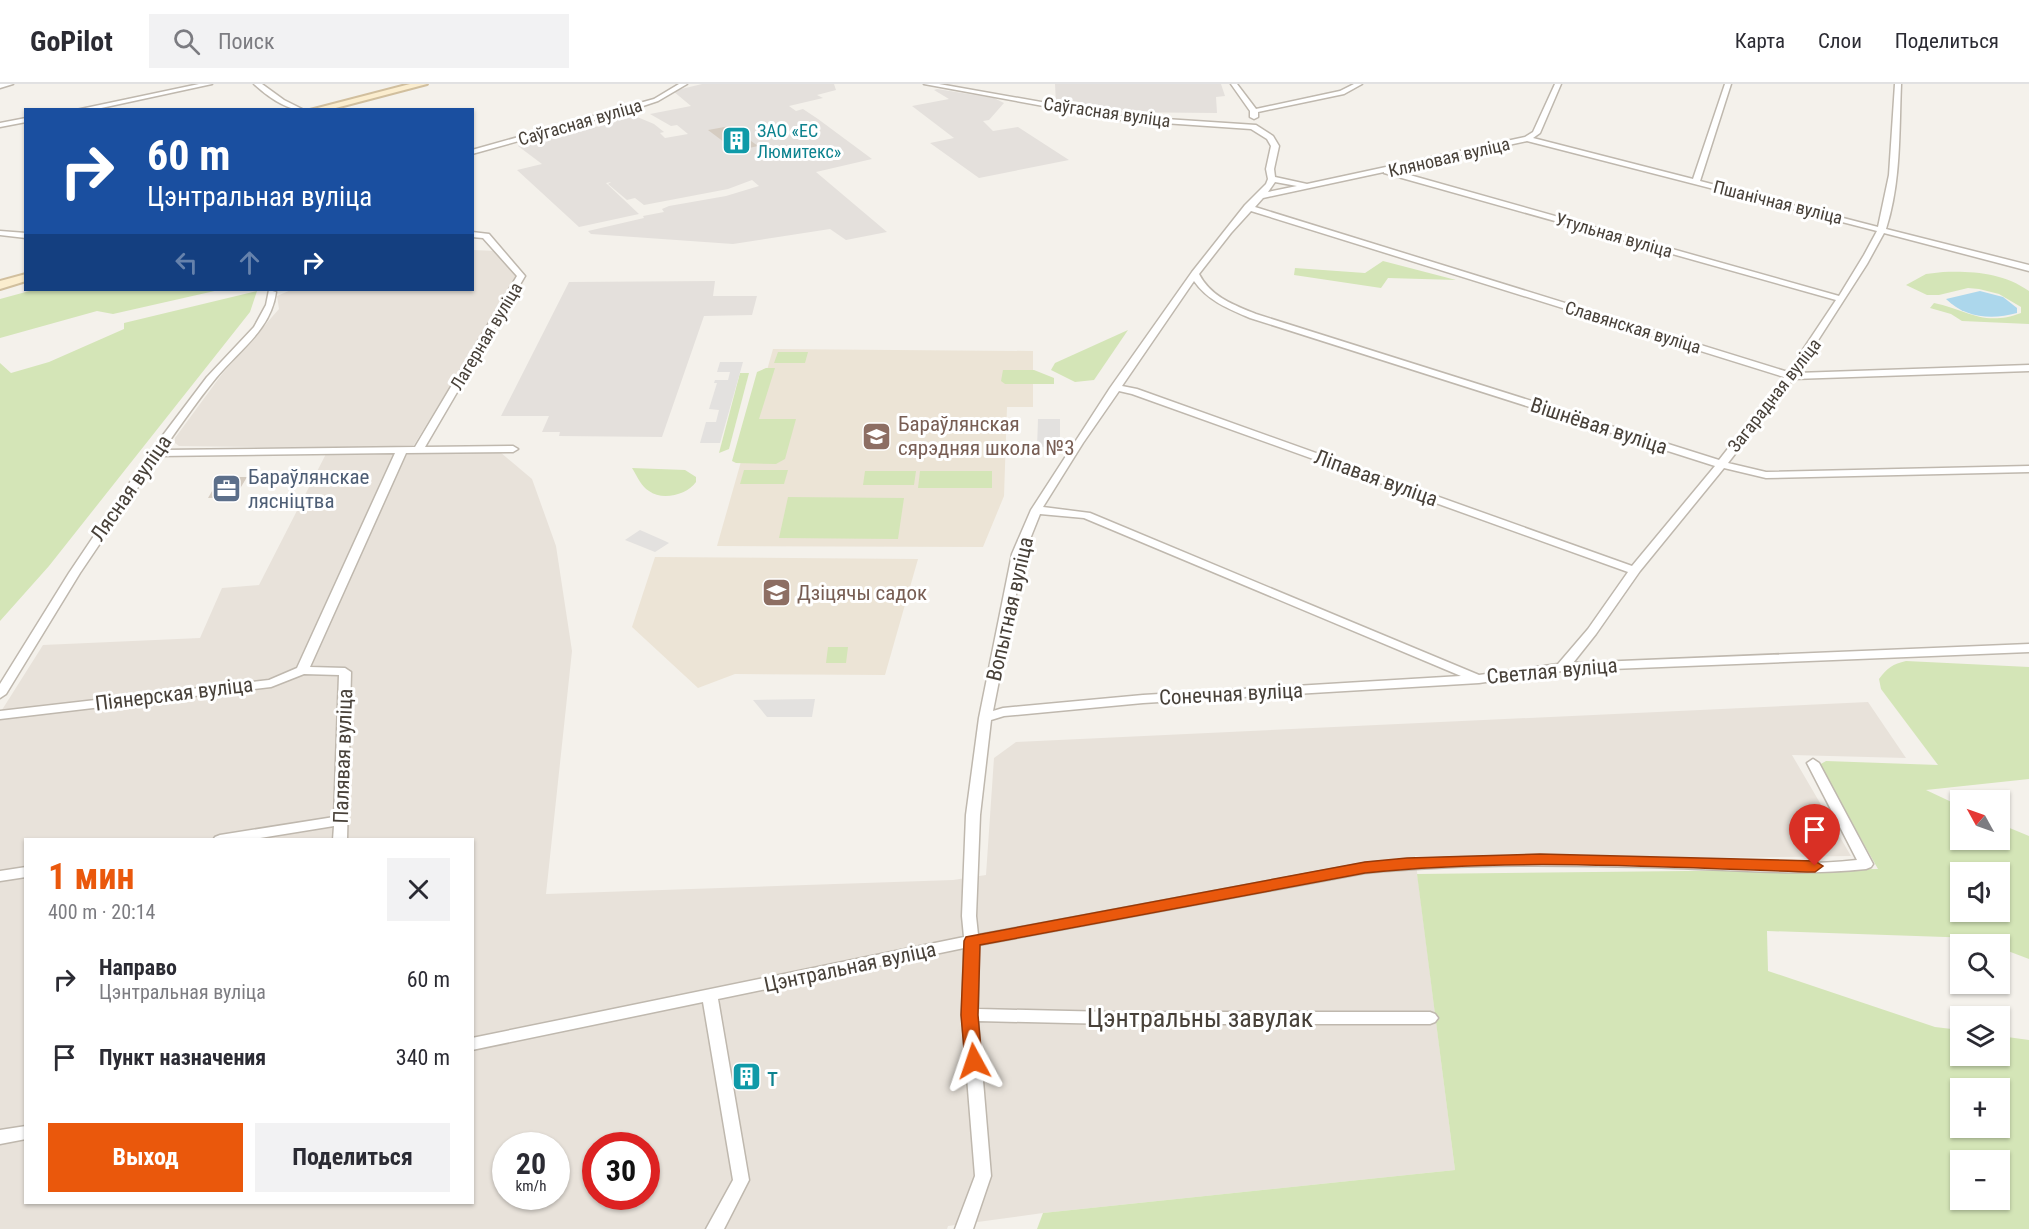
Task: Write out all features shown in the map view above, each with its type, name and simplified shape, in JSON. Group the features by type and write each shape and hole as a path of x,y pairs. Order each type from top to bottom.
{"main road":[{"path":"322,108 422,84"},
{"path":"0,285 24,278"}],"street":[{"path":"0,86 10,84"},
{"path":"89,108 209,84"},
{"path":"257,84 297,108"},
{"name":"Саўгасная вуліца","path":"474,151 646,104 684,84"},
{"name":"Саўгасная вуліца","path":"927,84 1109,117 1253,127"},
{"path":"1234,84 1254,111 1253,127 1274,141 1270,169 1272,179"},
{"path":"1254,111 1341,93 1359,84"},
{"name":"Кляновая вуліца","path":"1259,196 1386,171 1527,139 1536,133 1558,84"},
{"path":"1696,181 1728,84"},
{"name":"Загарадная вуліца","path":"1562,667 1592,634 1635,571 1822,334 1881,228 1890,196 1898,84"},
{"path":"0,125 24,120"},
{"name":"Пшанічная вуліца","path":"1527,139 1881,228 2029,268"},
{"name":"Утульная вуліца","path":"1386,171 1841,299"},
{"name":"Кляновая вуліца","path":"1272,179 1307,186"},
{"name":"Вопытная вуліца","path":"964,1229 983,1176 970,1015 972,941 969,916 973,815 985,718 1018,554 1036,510 1115,388 1154,337 1196,274 1272,179"},
{"name":"Славянская вуліца","path":"1248,207 1790,376 2029,368"},
{"path":"0,233 24,236"},
{"name":"Лагерная вуліца","path":"418,450 521,276 486,236 475,233"},
{"name":"Вішнёвая вуліца","path":"1196,274 1199,283 1208,293 1252,316 1720,465 1766,475 2029,470"},
{"name":"Лясная вуліца","path":"0,694 97,536 155,453 213,374 268,315 274,291"},
{"name":"Ліпавая вуліца","path":"1115,388 1134,391 1635,571"},
{"path":"155,453 513,449"},
{"path":"302,670 402,450"},
{"name":"Светлая вуліца","path":"1036,510 1086,515 1479,679 1562,667 2029,648"},
{"name":"Піянерская вуліца","path":"0,715 271,682 302,670 345,672"},
{"name":"Палявая вуліца","path":"340,838 345,672"},
{"name":"Сонечная вуліца","path":"985,718 1003,712 1143,699 1479,679"},
{"name":"Цэнтральная вуліца","path":"474,1044 972,941 1365,868 1407,863 1540,860 1774,867 1866,864 1813,763"},
{"path":"232,838 342,820"},
{"path":"0,876 24,872"},
{"path":"710,996 741,1180 715,1229"},
{"name":"Цэнтральны завулак","path":"970,1015 1112,1018 1430,1018"},
{"path":"0,1137 24,1132"}],"shaded area":[{"path":"702,84 834,84 836,90 817,95 823,98 789,106 796,111 803,109 872,159 816,172 887,232 846,240 830,229 733,244 591,234 588,231 664,212 662,209 669,206 726,196 759,186 752,180 728,189 644,205 635,198 627,200 608,184 611,182 606,183 639,214 579,227 517,170 542,164 518,146 525,141 545,136 551,138 616,122 613,120 635,116 654,124 664,132 660,133 665,138 688,134 677,125 671,126 650,114 691,106 673,91"},
{"path":"1055,84 1221,84 1225,96 1216,97 1217,113 1103,112 1056,104"},
{"path":"934,90 994,98 1004,103 989,120 983,121 993,131 1018,127 1069,160 979,178 930,143 954,138 912,106 949,99"},
{"path":"474,250 496,251 517,277 409,453 500,452 532,479 556,546 572,651 546,894 953,880 986,875 994,758 1016,742 1868,702 1906,758 1792,755 1851,856 1703,858 1415,856 1455,1170 1043,1213 948,1226 947,1229 0,1229 0,713 43,645 200,638 222,588 259,585 329,448 179,446 175,443 175,438 222,374 279,309 277,296 289,291 474,291"},
{"path":"715,281 713,296 757,296 752,315 704,316 662,437 559,436 560,432 542,432 549,416 501,416 569,282"},
{"name":"Бараўлянская сярэдняя школа №3","path":"773,349 1033,351 1033,407 1007,407 1004,496 983,547 717,546"},
{"path":"720,362 743,362 720,443 700,443 706,422 716,422 719,410 709,409 717,383 714,383 715,380 728,380 730,372 717,372"},
{"path":"1038,419 1060,419 1060,444 1037,448"},
{"path":"640,530 669,543 655,552 625,540"},
{"name":"Дзіцячы садок","path":"655,557 918,559 885,675 735,674 698,688 632,627"},
{"path":"815,699 812,717 767,717 753,700"}],"green space":[{"path":"1383,261 1456,280 1388,278 1381,288 1294,275 1295,268 1365,273"},
{"path":"1943,272 1988,274 2009,280 2029,291 2029,324 1962,321 1951,314 1930,308 1934,303 1986,318 2008,317 2021,313 2021,307 1999,294 1968,288 1939,295 1927,295 1906,285 1926,274"},
{"path":"29,291 215,291 113,314 97,311 0,338 0,299"},
{"path":"257,291 250,312 49,566 0,621 0,363 11,373 49,362 124,329 124,323"},
{"path":"1128,330 1094,380 1075,382 1051,370 1055,363"},
{"path":"778,352 808,352 805,363 774,363"},
{"path":"766,368 775,368 759,419 796,419 785,459 776,464 736,463 732,461 757,372"},
{"path":"1003,370 1034,370 1054,378 1054,384 1005,384 1001,381"},
{"path":"740,373 749,373 729,449 719,453"},
{"path":"632,468 685,470 696,477 696,482 681,493 661,496 646,489"},
{"path":"744,470 788,470 784,484 740,484"},
{"path":"865,471 916,471 914,485 863,485"},
{"path":"920,471 992,471 992,488 918,488"},
{"path":"788,497 904,498 898,539 779,538"},
{"path":"828,647 848,647 846,663 826,663"},
{"path":"1906,661 2029,667 2029,779 1926,790 1950,801 1950,850 2010,850 2010,828 2029,836 2029,959 2010,952 2010,934 1950,934 1950,937 1767,931 1768,971 1935,1027 1950,1029 1950,1066 2010,1066 2010,1037 2029,1040 2029,1229 1037,1229 1043,1213 1455,1170 1417,874 1878,869 1819,765 1826,761 1938,765 1881,689 1879,679 1891,667"}],"water":[{"path":"1980,291 2003,297 2017,308 2017,313 1979,316 1962,310 1946,299"}],"building":[{"name":"ЗАО «ЕС Люмитекс»","path":"730,126 758,146 736,151 708,130"},
{"name":"Бараўлянскае лясніцтва","path":"227,477 247,477 235,497 208,498 218,481 225,481"}],"place":[{"name":"ЗАО «ЕС Люмитекс»","path":"736,140"},
{"name":"Бараўлянская сярэдняя школа №3","path":"877,436"},
{"name":"Бараўлянскае лясніцтва","path":"227,489"},
{"name":"Дзіцячы садок","path":"776,593"},
{"name":"т","path":"746,1077"}],"route":[{"path":"974,1061 970,1015 972,941 1365,868 1407,863 1540,860 1774,867 1815,866"}]}
